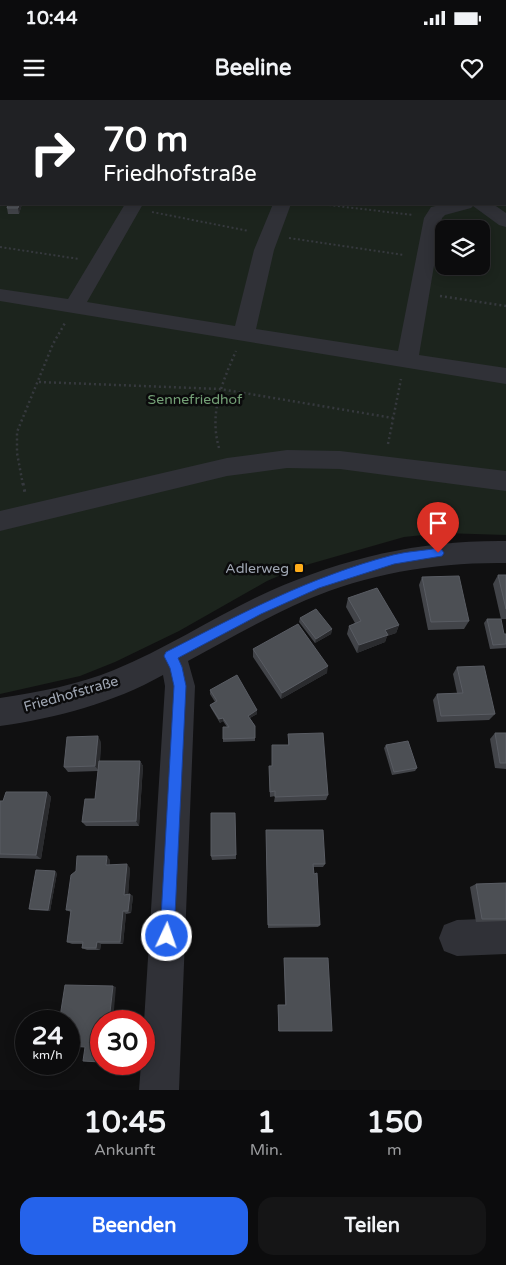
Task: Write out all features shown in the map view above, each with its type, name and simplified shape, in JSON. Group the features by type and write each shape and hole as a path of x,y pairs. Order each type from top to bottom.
{"street":[{"path":"74,307 133,205"},
{"path":"244,334 264,250 282,205"},
{"path":"407,360 433,218 438,211 461,205"},
{"path":"482,205 506,221"},
{"path":"0,295 506,376"},
{"path":"0,521 227,467 286,459 340,460 384,464 506,481"},
{"name":"Friedhofstraße","path":"0,712 28,708 118,683 257,611 316,584 362,568 394,559 438,553 506,552"},
{"path":"160,1090 180,686 176,667 170,656"},
{"path":"457,938 506,936"}],"path":[{"path":"328,205 433,218"},
{"path":"0,247 100,262"},
{"path":"419,293 506,306"},
{"path":"30,514 17,453 17,432 53,344 74,307"},
{"path":"227,467 215,437 214,414 220,389 244,334"},
{"path":"384,464 407,360"},
{"path":"39,382 220,389 393,418"}],"green space":[{"name":"Sennefriedhof","path":"0,205 506,205 506,535 442,533 404,537 299,567 267,581 179,631 115,662 80,676 0,694"}],"building":[{"path":"8,205 19,205 18,208 7,208"},
{"path":"498,575 506,575 506,609"},
{"path":"459,576 469,621 431,622 422,577"},
{"path":"377,588 399,625 385,630 388,635 359,645 349,626 361,621 348,598"},
{"path":"316,609 332,629 316,639 300,618"},
{"path":"487,619 501,619 504,634 506,634 506,644 493,645"},
{"path":"298,624 328,666 282,693 253,649"},
{"path":"484,666 495,714 441,716 437,694 463,693 457,667"},
{"path":"237,675 257,710 248,716 255,726 255,738 223,739 223,727 229,727 223,718 219,719 210,705 217,701 210,690"},
{"path":"323,733 328,795 275,797 275,791 270,792 269,766 272,766 272,745 289,745 288,734"},
{"path":"495,733 506,733 506,763 500,763"},
{"path":"98,736 95,766 64,767 67,737"},
{"path":"408,741 417,768 394,772 386,745"},
{"path":"99,761 140,761 136,821 82,822 85,799 95,799"},
{"path":"6,792 47,792 36,855 0,854 0,801 3,801"},
{"path":"211,813 235,813 236,855 211,856"},
{"path":"266,830 323,830 325,864 313,864 314,874 317,873 320,925 268,925"},
{"path":"77,856 107,856 106,865 127,864 124,895 130,894 128,911 123,911 120,942 97,942 96,948 82,948 83,942 67,942 71,910 66,910 71,875 76,871"},
{"path":"36,870 55,871 48,910 29,909"},
{"path":"506,883 506,919 482,919 476,884"},
{"path":"284,958 328,958 332,1031 279,1031 278,1005 286,1005"},
{"path":"65,985 113,986 110,1010 90,1010 90,1061 83,1061 85,1047 80,1047 80,1010 61,1010"}],"place":[{"name":"Adlerweg","path":"299,568"}],"route":[{"path":"167,936 180,686 176,667 170,656 257,611 316,584 394,559 438,553"}]}
